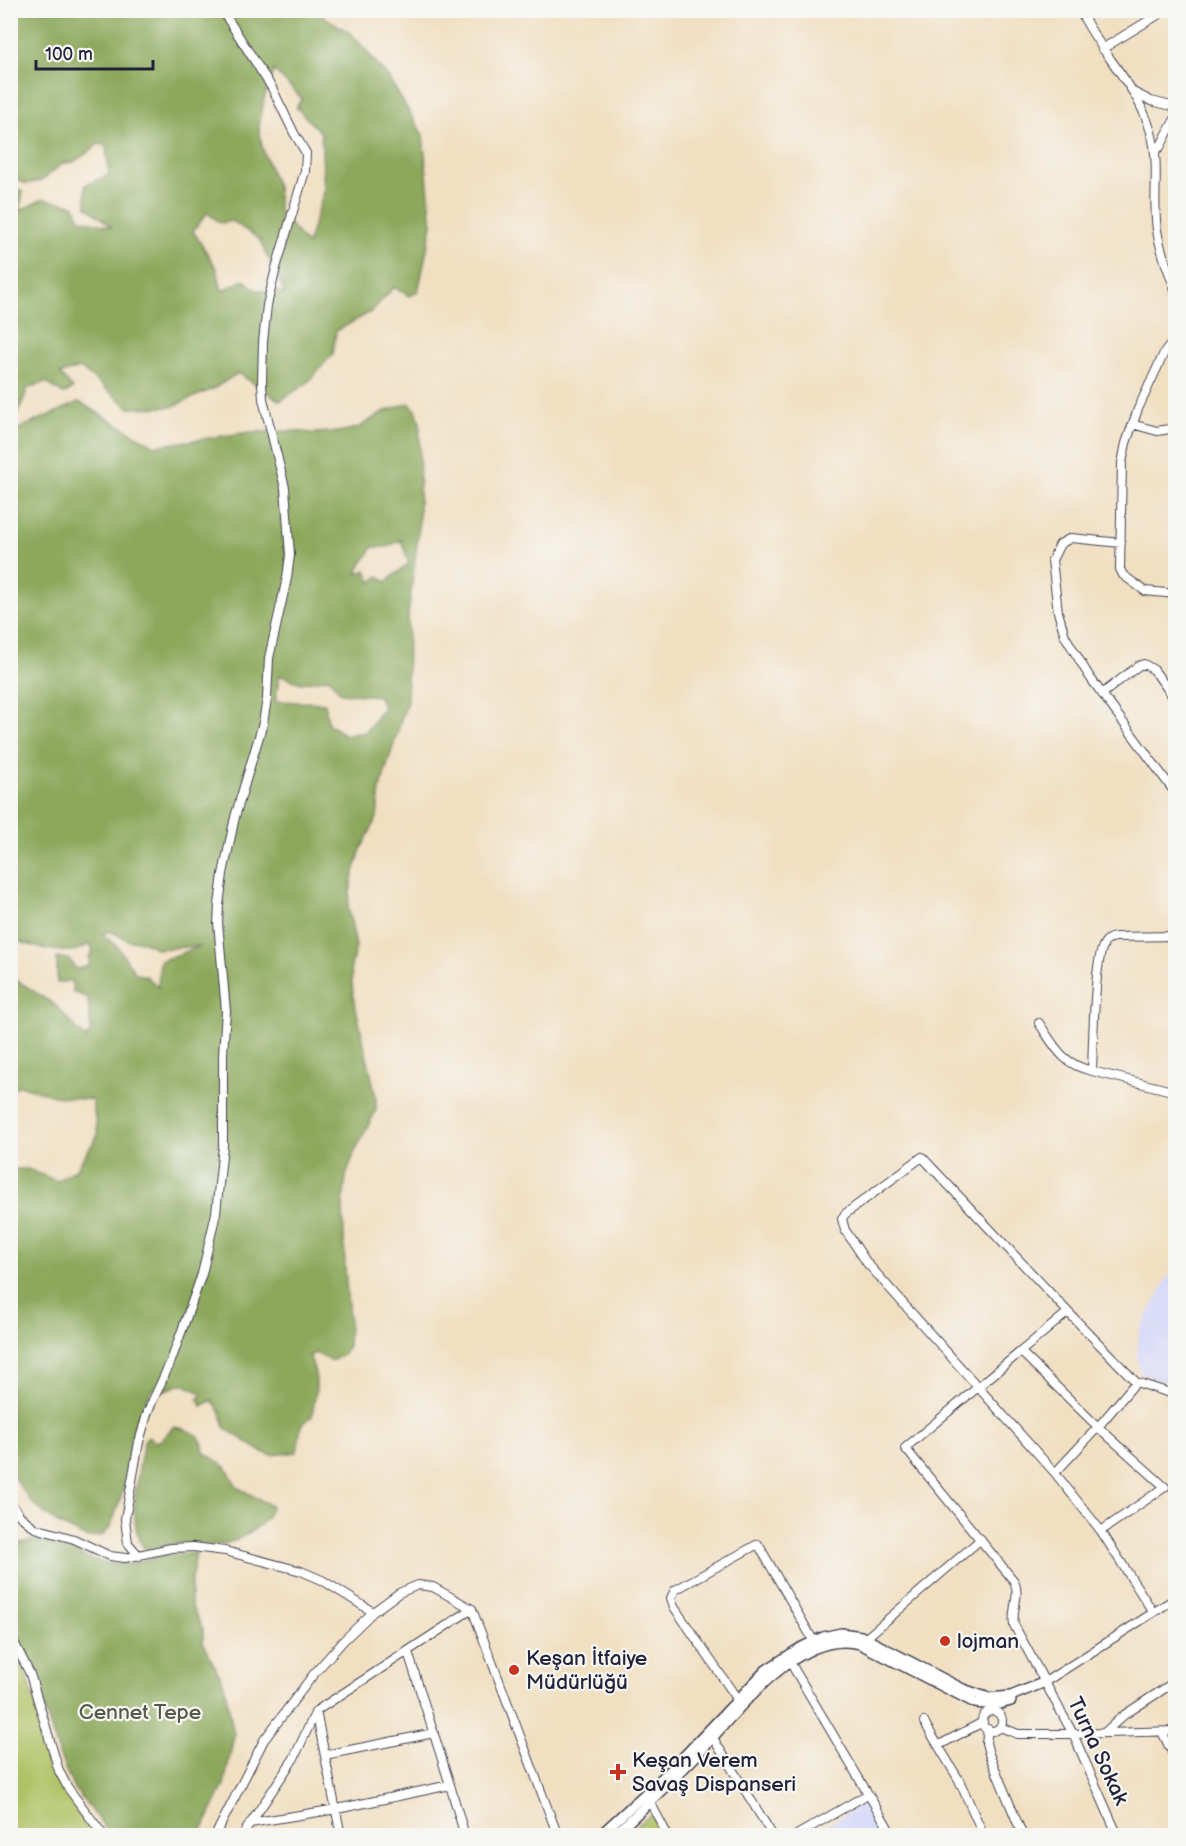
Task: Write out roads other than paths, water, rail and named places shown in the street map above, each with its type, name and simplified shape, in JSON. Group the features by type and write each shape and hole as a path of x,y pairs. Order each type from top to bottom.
{"main road":[{"path":"599,1836 639,1800 766,1670 813,1640 841,1634 866,1638 963,1689 988,1698 1011,1696 1045,1682"},
{"path":"613,1836 650,1802 769,1678 790,1662 827,1644 855,1643 868,1648 975,1703 996,1706 1045,1682"}],"street":[{"path":"139,1556 128,1543 125,1519 139,1442 148,1412 171,1361 202,1274 216,1213 223,1146 223,1054 226,1011 219,941 219,905 235,817 263,723 267,699 269,657 290,555 283,477 263,399 263,342 267,305 305,171 306,153 272,88 222,10"},
{"path":"1080,10 1102,49 1143,109 1156,150 1156,229 1176,292"},
{"path":"1102,49 1156,13 1166,10"},
{"path":"1131,90 1151,101 1176,107"},
{"path":"1156,150 1160,147 1176,117"},
{"path":"1176,338 1164,353 1132,424 1123,458 1120,569 1123,575 1148,592 1176,594"},
{"path":"1132,424 1157,431 1176,428"},
{"path":"1121,543 1069,538 1057,547 1052,560 1058,612 1065,636 1082,666 1174,788"},
{"path":"1102,694 1138,666 1144,664 1154,670 1176,701"},
{"path":"1092,1071 1098,974 1103,944 1115,937 1176,936"},
{"path":"1039,1023 1065,1060 1075,1066 1176,1092"},
{"path":"1154,1612 1101,1531 1054,1473 861,1256 842,1219 849,1210 877,1192 922,1157 1136,1382 1176,1395"},
{"path":"977,1386 1068,1312"},
{"path":"1021,1352 1098,1427 1165,1487 1101,1531"},
{"path":"1054,1473 1098,1427 1136,1382"},
{"name":"Turna Sokak","path":"977,1386 905,1448 981,1539 1017,1587 1018,1593 1012,1616 1014,1625 1073,1734 1118,1836"},
{"path":"10,1502 20,1516 35,1528 74,1539 110,1556 125,1558 171,1548 193,1547 254,1557 322,1580 373,1612"},
{"path":"866,1638 981,1539"},
{"path":"738,1700 674,1607 671,1598 675,1590 758,1544 813,1640"},
{"path":"215,1836 253,1761 276,1722 326,1659 373,1612 399,1593 418,1585 432,1587 472,1609 558,1836"},
{"path":"1045,1682 1176,1598"},
{"path":"242,1836 294,1758 316,1711 472,1609"},
{"path":"10,1634 30,1674 59,1771 68,1788 104,1836"},
{"path":"408,1652 465,1836"},
{"path":"790,1662 893,1836"},
{"path":"1104,1733 1124,1715 1176,1681"},
{"path":"988,1729 994,1730 1001,1724 1006,1708 1020,1696"},
{"path":"975,1703 988,1729 986,1743 989,1754 1023,1836"},
{"path":"316,1711 341,1836"},
{"path":"939,1745 983,1719 988,1712 995,1711 1000,1715 1001,1724 1016,1734 1176,1731"},
{"path":"924,1722 959,1780 984,1836"},
{"path":"1162,1732 1176,1760"},
{"path":"325,1755 434,1733"},
{"path":"713,1738 773,1836"},
{"path":"250,1823 337,1809 450,1785"},
{"path":"795,1836 804,1833 868,1794"},
{"path":"650,1802 668,1836"}],"place":[{"name":"lojman","path":"945,1641"},
{"name":"Keşan İtfaiye Müdürlüğü","path":"514,1670"},
{"name":"Keşan Verem Savaş Dispanseri","path":"618,1772"}],"park label":[{"name":"Cennet Tepe","path":"140,1712"}]}
